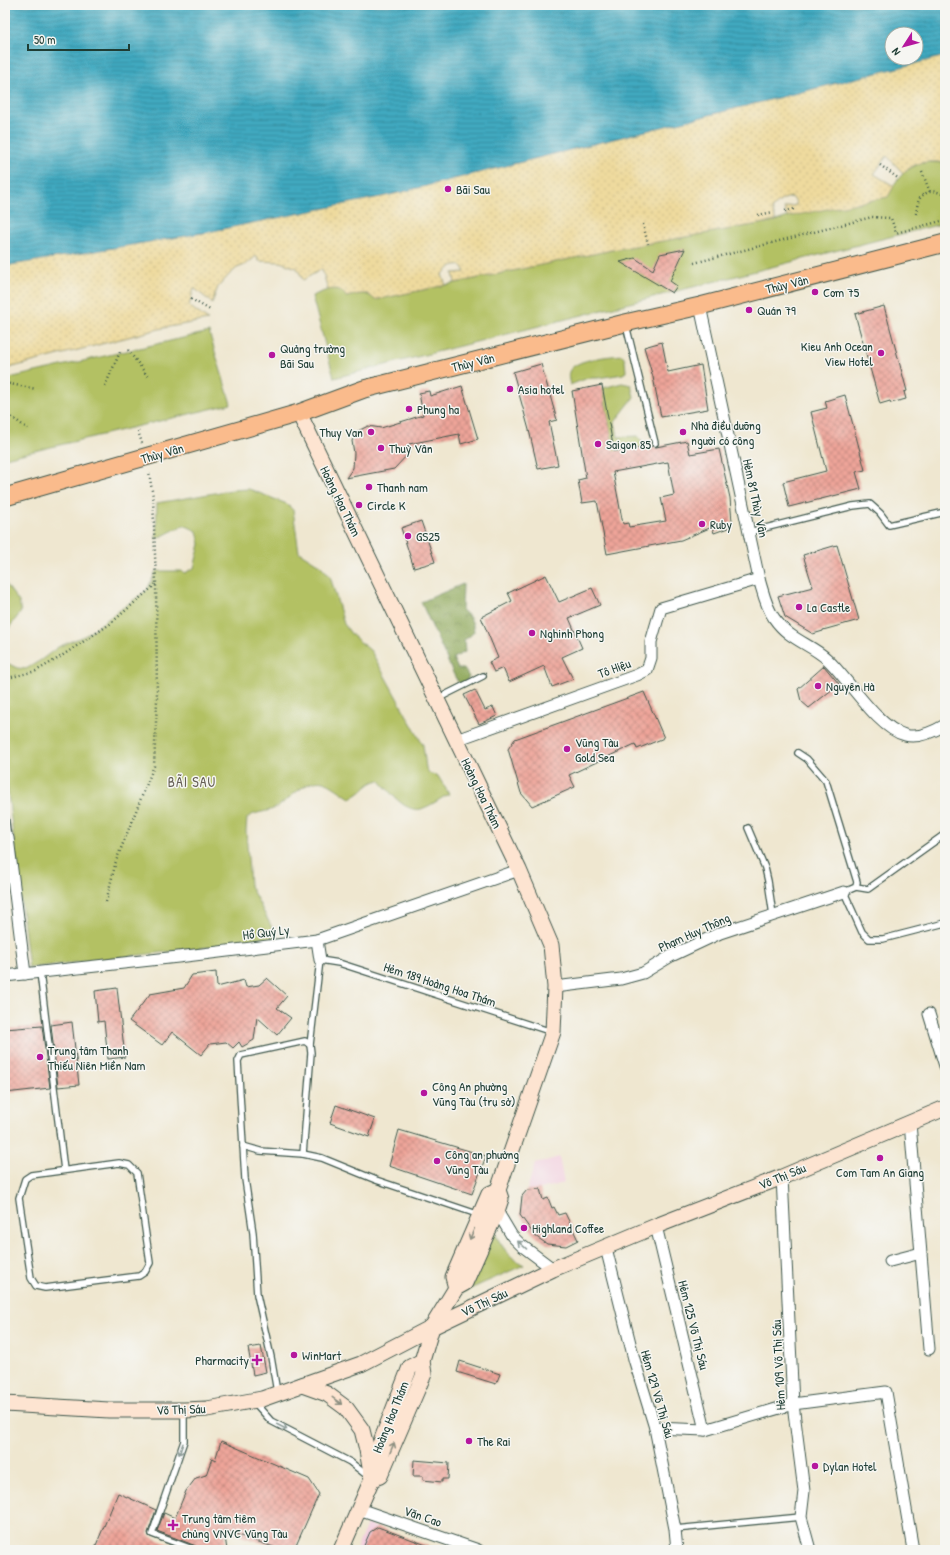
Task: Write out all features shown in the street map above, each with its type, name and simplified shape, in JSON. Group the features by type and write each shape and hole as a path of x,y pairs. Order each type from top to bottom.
{"main road":[{"name":"Thùy Vân","path":"5,497 147,458 299,413 364,389 625,323 700,306 945,243"},
{"name":"Hoàng Hoa Thám","path":"299,413 314,447 519,870 551,945 555,987 552,1032 498,1190 501,1200 497,1211 465,1283 456,1288 432,1327 422,1361 424,1374 380,1476 371,1475 359,1509 341,1550"},
{"name":"Võ Thị Sáu","path":"5,1404 109,1410 184,1410 207,1409 253,1401 361,1364 432,1327 553,1269 656,1226 782,1177 945,1108"},
{"name":"Hoàng Hoa Thám","path":"456,1288 454,1277 489,1194 498,1190"},
{"path":"302,1385 327,1394 346,1408 354,1418 362,1430 371,1475"}],"street":[{"name":"Hẻm 81 Thùy Vân","path":"700,306 759,579 768,607 774,618 785,632 827,659 888,726 904,735 918,736 945,726"},
{"name":"Tô Hiệu","path":"456,740 637,675 647,670 651,658 651,642 661,608 759,579"},
{"path":"6,838 25,974"},
{"name":"Hồ Quý Ly","path":"5,976 317,940 519,870"},
{"name":"Phạm Huy Thông","path":"555,987 621,979 643,973 691,945 720,933 844,892"},
{"path":"317,940 320,960"},
{"path":"929,1014 945,1066"},
{"path":"910,1123 929,1348"},
{"name":"Hẻm 109 Võ Thị Sáu","path":"782,1177 793,1404 804,1491 801,1517 810,1550"},
{"path":"497,1211 512,1236 521,1245 553,1269"},
{"name":"Hẻm 125 Võ Thị Sáu","path":"656,1226 705,1430"},
{"name":"Hẻm 129 Võ Thị Sáu","path":"606,1248 634,1359 655,1428 675,1529 677,1550"},
{"path":"890,1261 921,1253"},
{"path":"655,1428 705,1430 793,1404 886,1392 913,1550"},
{"name":"Văn Cao","path":"359,1509 454,1546 478,1550"}],"lane":[{"path":"625,323 655,443"},
{"path":"749,532 853,506 870,504 880,513 889,525 945,512"},
{"path":"437,699 483,676"},
{"path":"798,753 807,759 826,781 858,882 856,887"},
{"path":"5,814 6,838"},
{"path":"748,828 768,881 773,915"},
{"path":"945,834 868,889 856,887 844,892 862,932 869,940 883,939 945,923"},
{"path":"303,1154 311,1053 310,1045 320,960"},
{"name":"Hẻm 189 Hoàng Hoa Thám","path":"320,960 339,963 552,1032"},
{"path":"40,972 64,1170"},
{"path":"277,1393 271,1357 257,1295 253,1233 245,1179 238,1061 241,1055 305,1041 310,1045"},
{"path":"243,1146 260,1151 303,1154 322,1158 376,1180 480,1215"},
{"path":"119,1163 129,1165 137,1173 150,1263 145,1272 140,1276 45,1288 36,1286 31,1278 19,1198 25,1179 31,1175 64,1170 119,1163"},
{"path":"253,1401 271,1421 350,1462 371,1475"},
{"path":"184,1410 184,1441 152,1534 195,1550"},
{"path":"675,1529 801,1517"}],"path":[{"path":"880,165 899,179"},
{"path":"922,172 930,192"},
{"path":"916,214 919,200 924,194 934,191 945,196"},
{"path":"785,212 794,209"},
{"path":"758,215 773,212"},
{"path":"694,263 872,217 891,218 896,233 945,220"},
{"path":"643,224 648,244"},
{"path":"191,299 210,310"},
{"path":"128,350 149,378"},
{"path":"105,386 120,352"},
{"path":"5,383 36,389"},
{"path":"5,412 28,429"},
{"path":"106,902 116,862 154,766 157,700 156,583 153,497 147,458 138,431"},
{"path":"8,678 36,671 57,659 110,624 156,583"}],"shaded area":[{"path":"559,1157 564,1183 540,1189 527,1190 535,1164"},
{"path":"367,1524 437,1550 356,1550"}],"green space":[{"path":"927,162 945,163 945,223 334,378 312,296 322,292 335,289 340,290 347,297 365,294 375,300 612,250 776,221 803,213 887,197 894,184 902,174 913,167"},
{"path":"209,332 231,404 5,458 5,379"},
{"path":"622,355 625,360 626,372 623,374 588,378 570,385 568,378 570,370 579,363 610,356"},
{"path":"622,383 631,385 634,397 615,422 618,437 638,436 647,447 604,452 612,440 603,388"},
{"path":"249,489 287,504 293,510 299,552 321,566 330,576 344,624 352,635 371,651 423,745 426,768 429,773 438,776 449,794 425,808 415,809 409,808 397,800 379,780 374,781 358,794 350,798 329,784 317,782 304,786 275,808 253,814 247,818 246,831 250,886 278,939 29,968 5,768 5,662 17,668 26,669 58,647 86,635 147,590 156,571 180,571 185,573 194,568 200,544 197,531 184,525 156,539 157,503 232,490"},
{"path":"5,583 19,602 21,612 5,633"},
{"path":"463,584 462,610 471,619 474,632 464,640 465,652 453,658 458,669 464,669 469,677 465,683 459,684 421,602"},
{"path":"491,1225 500,1243 508,1253 524,1265 461,1293"}],"sand":[{"name":"Bãi Sau","path":"945,5 945,163 928,162 917,164 907,169 903,173 887,156 874,174 894,186 888,197 787,217 784,208 796,205 796,202 792,197 786,198 776,204 772,209 776,221 612,250 455,283 453,273 465,272 461,265 456,265 451,267 442,275 446,285 375,300 368,294 346,297 343,292 339,290 328,290 322,269 303,280 297,268 280,262 259,261 256,256 247,264 237,268 229,275 218,287 212,303 194,288 189,306 208,320 163,328 5,369 5,183"}],"water":[{"path":"5,5 945,5 945,56 924,61 924,26 884,26 884,66 905,66 390,195 203,233 5,266"}],"building":[{"path":"685,249 670,281 677,286 672,293 620,262 635,258 653,270 660,254"},
{"name":"Kieu Anh Ocean View Hotel","path":"884,306 907,391 904,392 906,399 880,404 855,314"},
{"path":"662,342 668,372 701,365 708,409 661,417 653,377 644,347"},
{"path":"541,364 557,420 549,422 558,465 538,469 513,372"},
{"path":"602,385 614,451 652,446 656,447 687,441 690,454 719,449 730,498 732,522 728,528 714,533 712,527 681,540 607,554 597,501 582,503 578,480 586,478 572,391","holes":["668,462 674,495 661,498 666,521 629,527 628,523 623,524 613,472"]},
{"path":"462,386 478,439 461,444 459,434 409,444 410,452 394,469 346,478 353,468 354,453 352,441 356,432 368,426 381,428 423,415 419,393 429,391 430,396"},
{"path":"845,395 865,470 856,472 861,489 789,507 783,482 826,471 811,412 827,408 825,401"},
{"path":"421,521 435,562 414,568 401,528"},
{"path":"837,545 859,620 813,634 785,617 778,596 813,587 803,555"},
{"name":"Nghinh Phong","path":"546,575 559,602 592,588 600,605 569,618 582,648 562,657 573,679 552,687 544,666 509,682 503,668 494,672 489,662 498,658 481,617 512,601 508,593"},
{"name":"Nguyên Hà","path":"824,666 839,684 809,708 801,701 798,689"},
{"path":"475,690 485,710 493,707 497,716 479,724 464,695"},
{"name":"Vũng Tàu Gold Sea","path":"644,692 664,738 637,749 635,744 569,775 575,787 532,806 521,793 508,749 515,739"},
{"path":"216,972 217,987 244,980 246,987 259,985 267,978 287,996 277,1008 291,1018 277,1035 257,1017 254,1040 242,1047 239,1042 233,1048 226,1042 210,1044 201,1055 172,1032 162,1045 129,1021 150,994 184,988 192,975"},
{"path":"117,988 125,1057 108,1059 104,1021 98,1022 95,991"},
{"path":"72,1022 79,1085 58,1087 51,1025"},
{"path":"42,1026 50,1088 5,1093 5,1029"},
{"path":"336,1105 375,1119 369,1137 330,1123"},
{"name":"Công an phường Vũng Tàu","path":"399,1130 486,1156 472,1194 389,1166"},
{"path":"540,1189 543,1200 548,1198 552,1208 554,1207 558,1215 565,1213 578,1240 566,1246 547,1244 535,1236 520,1215 522,1196 527,1190"},
{"name":"Pharmacity","path":"261,1346 266,1372 253,1375 248,1348"},
{"path":"460,1361 500,1374 496,1384 457,1372"},
{"path":"221,1441 309,1479 319,1494 294,1550 282,1550 224,1530 227,1550 199,1550 196,1546 157,1531 164,1513 175,1518 186,1491 196,1478 206,1475 212,1458 215,1460"},
{"path":"414,1460 449,1463 448,1479 442,1479 442,1482 423,1480 423,1476 413,1476"},
{"path":"118,1493 156,1510 148,1533 149,1536 183,1550 94,1550"},
{"path":"378,1527 437,1550 362,1550 370,1532"}],"place":[{"name":"Bãi Sau","path":"448,189"},
{"name":"Cơm 75","path":"815,292"},
{"name":"Quán 79","path":"749,310"},
{"name":"Kieu Anh Ocean View Hotel","path":"881,353"},
{"name":"Quảng trường Bãi Sau","path":"272,355"},
{"name":"Asia hotel","path":"510,389"},
{"name":"Phung ha","path":"409,409"},
{"name":"Thuy Van","path":"371,432"},
{"name":"Nhà điều dưỡng người có công","path":"683,432"},
{"name":"Saigon 85","path":"598,444"},
{"name":"Thuỳ Vân","path":"381,448"},
{"name":"Thanh nam","path":"369,487"},
{"name":"Circle K","path":"359,505"},
{"name":"Ruby","path":"702,524"},
{"name":"GS25","path":"408,536"},
{"name":"La Castle","path":"799,607"},
{"name":"Nghinh Phong","path":"532,633"},
{"name":"Nguyên Hà","path":"818,686"},
{"name":"Vũng Tàu Gold Sea","path":"567,749"},
{"name":"Trung tâm Thanh Thiếu Niên Miền Nam","path":"40,1057"},
{"name":"Công An phường Vũng Tàu (trụ sở)","path":"424,1093"},
{"name":"Com Tam An Giang","path":"880,1158"},
{"name":"Công an phường Vũng Tàu","path":"437,1161"},
{"name":"Highland Coffee","path":"524,1228"},
{"name":"WinMart","path":"294,1355"},
{"name":"Pharmacity","path":"257,1360"},
{"name":"The Rai","path":"469,1441"},
{"name":"Dylan Hotel","path":"815,1466"},
{"name":"Trung tâm tiêm chủng VNVC Vũng Tàu","path":"173,1525"}],"district":[{"name":"BÃI SAU","path":"192,782"}]}
